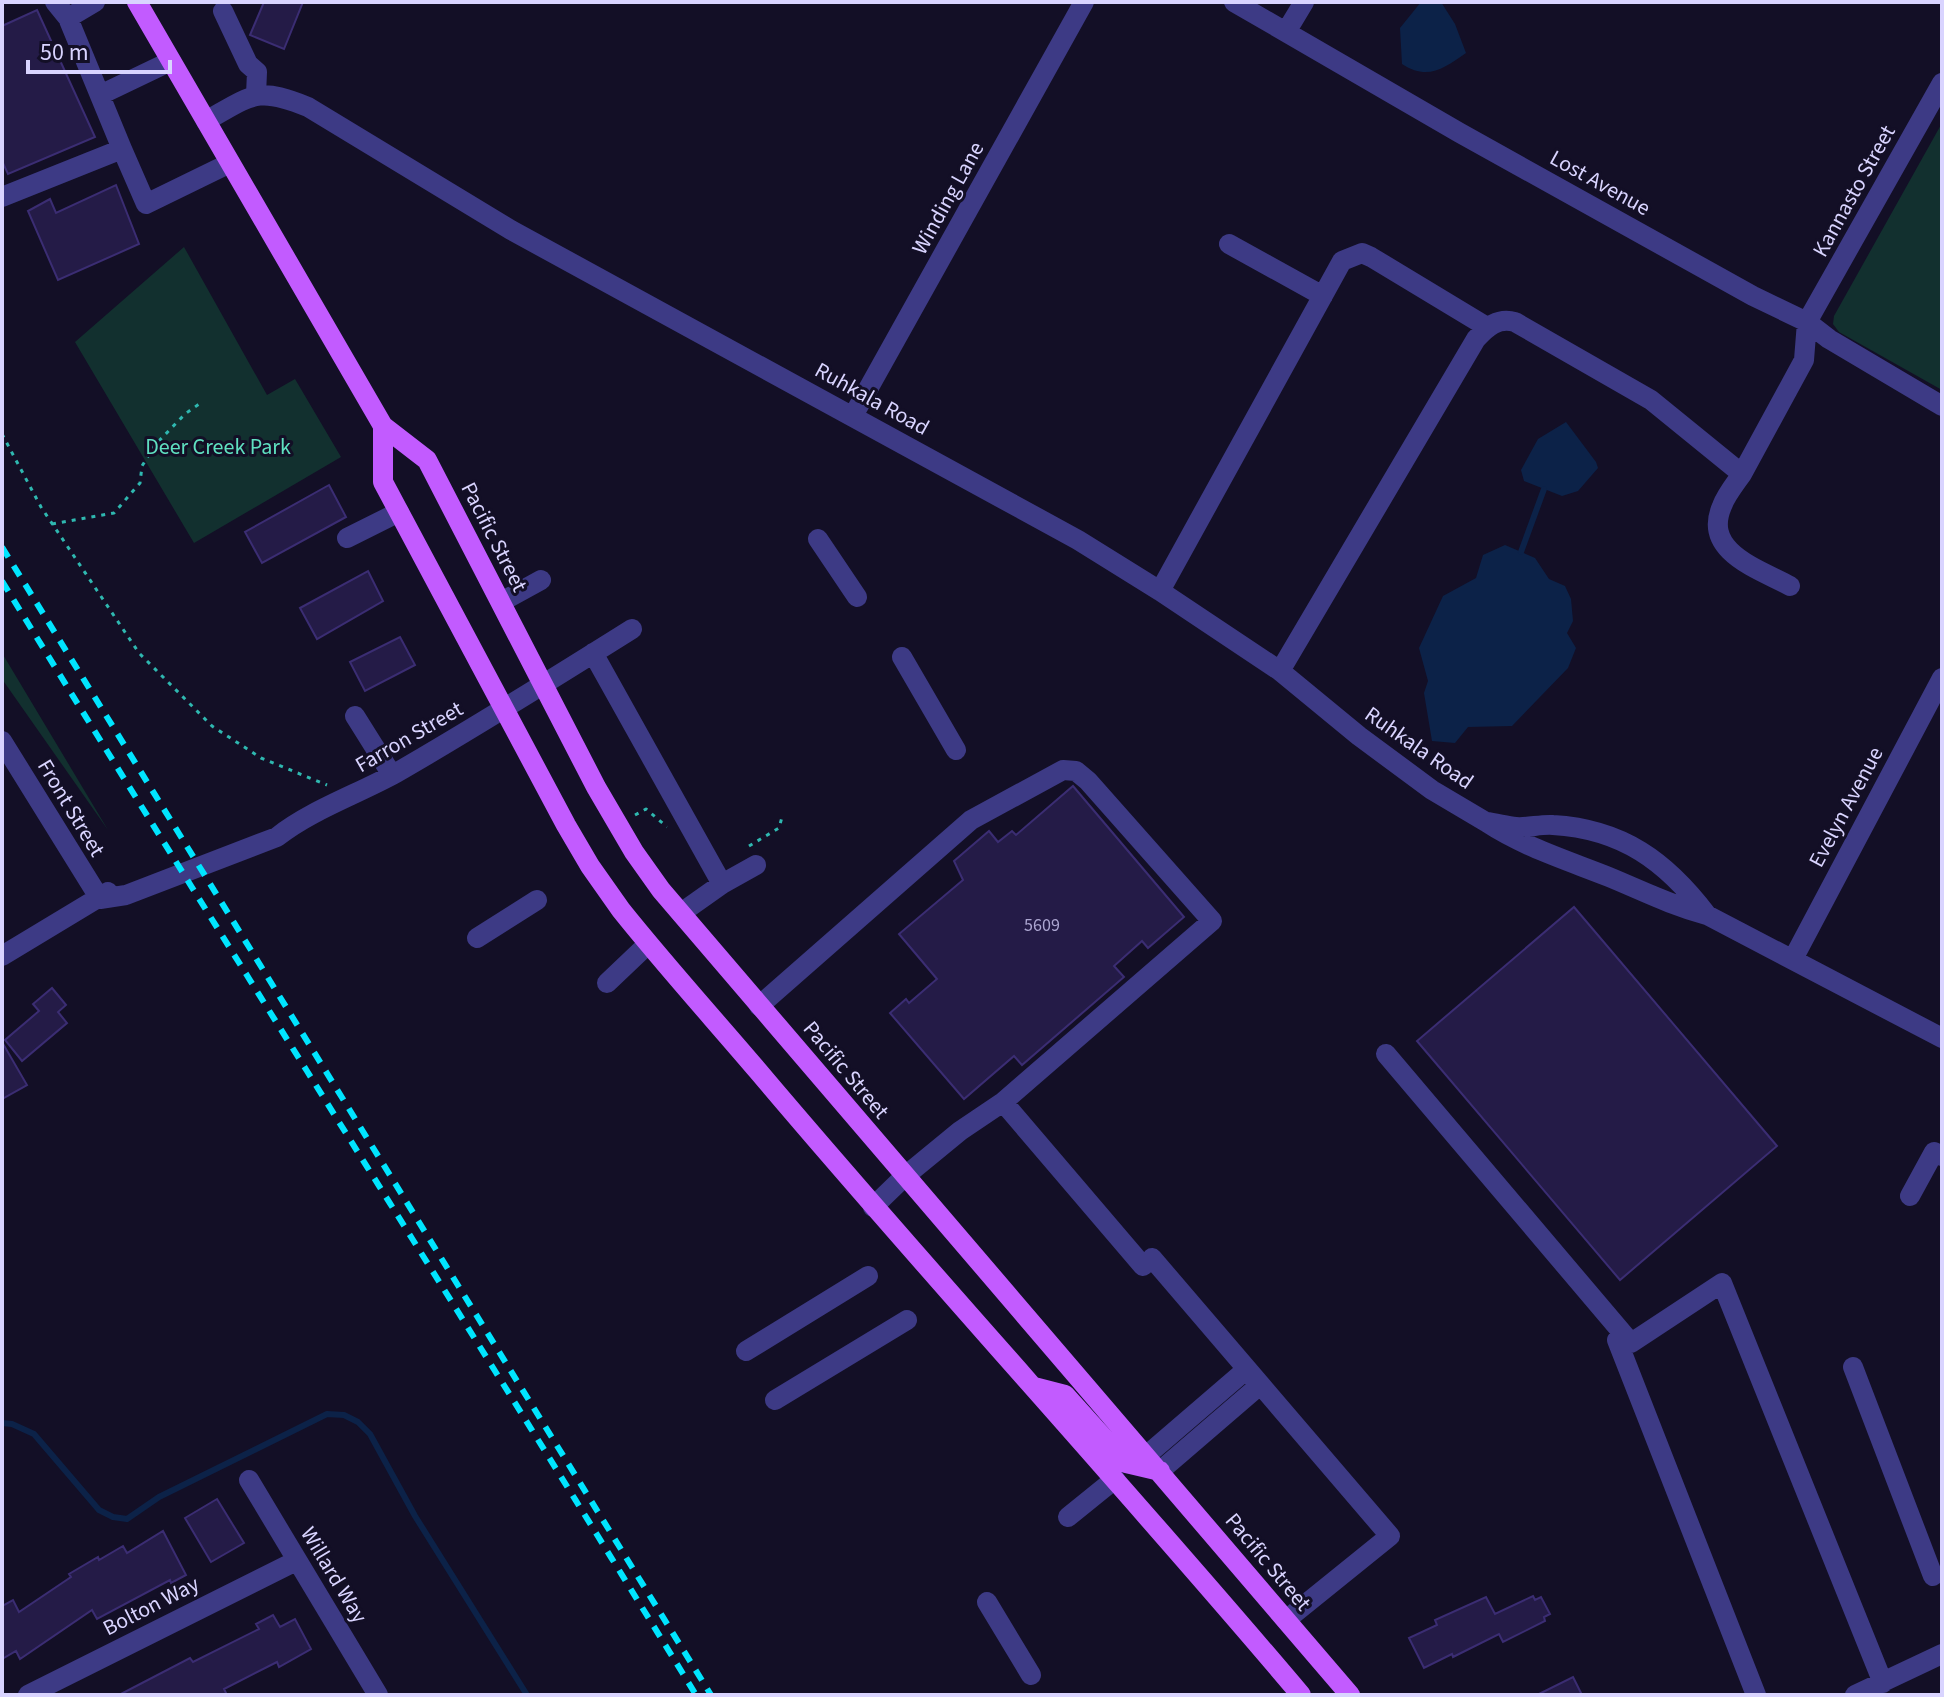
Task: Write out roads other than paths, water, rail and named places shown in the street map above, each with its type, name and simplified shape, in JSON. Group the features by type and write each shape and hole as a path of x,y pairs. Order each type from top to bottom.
{"main road":[{"name":"Pacific Street","path":"137,2 383,426 427,460 596,787 634,852 681,913 904,1177 1350,1695"},
{"path":"383,426 383,482 590,866 648,944 873,1207 1115,1479 1301,1695"},
{"path":"1034,1387 1065,1395 1126,1463 1153,1463"},
{"path":"1283,1673 1288,1695"}],"street":[{"path":"95,2 62,10 146,204 230,163"},
{"name":"Winding Lane","path":"853,416 1084,2"},
{"name":"Lost Avenue","path":"1234,2 1669,250 1807,322 1829,339 1942,406"},
{"path":"1286,32 1304,2"},
{"path":"206,121 256,95 257,72 248,64 223,11"},
{"path":"100,95 171,61"},
{"name":"Kannasto Street","path":"1807,322 1942,83"},
{"name":"Ruhkala Road","path":"256,95 288,99 308,107 511,230 1078,540 1280,671 1359,736 1432,790 1516,841 1667,904 1707,915 1942,1038"},
{"path":"2,197 122,149"},
{"path":"1229,244 1323,296"},
{"path":"1160,591 1342,261 1362,253 1487,327"},
{"path":"1280,671 1476,339 1487,327 1507,319 1542,337 1651,400 1742,474"},
{"path":"1790,586 1730,553 1721,540 1718,524 1721,507 1804,360 1807,322"},
{"path":"347,538 399,512"},
{"path":"818,539 857,597"},
{"path":"501,602 541,580"},
{"name":"Farron Street","path":"2,956 100,899 126,895 277,837 293,824 392,775 632,629"},
{"path":"593,653 722,884"},
{"path":"902,657 956,750"},
{"name":"Evelyn Avenue","path":"1793,959 1942,678"},
{"path":"355,716 392,775"},
{"name":"Front Street","path":"2,741 100,899"},
{"path":"759,1006 971,820 1063,770 1076,771 1212,921 1003,1102 960,1131 873,1207"},
{"name":"Ruhkala Road","path":"1486,822 1516,827 1573,827 1619,839 1672,874 1707,915"},
{"path":"681,913 756,865"},
{"path":"477,938 537,900"},
{"path":"607,983 648,944"},
{"path":"1386,1054 1631,1343 1722,1283 1872,1690 1942,1654"},
{"path":"1003,1102 1254,1377 1390,1536 1286,1620"},
{"path":"1910,1196 1934,1152 1942,1156"},
{"path":"746,1351 868,1276"},
{"path":"775,1400 907,1320"},
{"path":"1617,1340 1756,1695"},
{"path":"1853,1367 1933,1576"},
{"path":"1153,1463 1254,1377"},
{"path":"1068,1517 1115,1479"},
{"name":"Willard Way","path":"249,1480 378,1695"},
{"name":"Bolton Way","path":"28,1695 296,1561"},
{"path":"987,1602 1031,1675"}],"water":[{"path":"1421,2 1441,2 1455,24 1466,53 1443,68 1428,72 1402,64 1400,28"},
{"path":"1566,422 1598,468 1578,491 1562,496 1524,481 1521,470 1538,439"},
{"path":"1505,545 1535,558 1549,579 1565,586 1571,599 1573,621 1567,633 1576,648 1568,668 1512,726 1468,727 1455,743 1432,741 1424,693 1428,681 1419,648 1443,596 1476,578 1483,555"}],"waterway":[{"path":"1521,552 1544,489"},
{"path":"2,1423 34,1434 99,1510 127,1519 159,1497 327,1414 344,1415 358,1422 370,1434 415,1516 527,1695"}],"railway":[{"path":"2,547 711,1695"},
{"path":"2,581 696,1695"}],"park label":[{"name":"Deer Creek Park","path":"218,447"}]}
